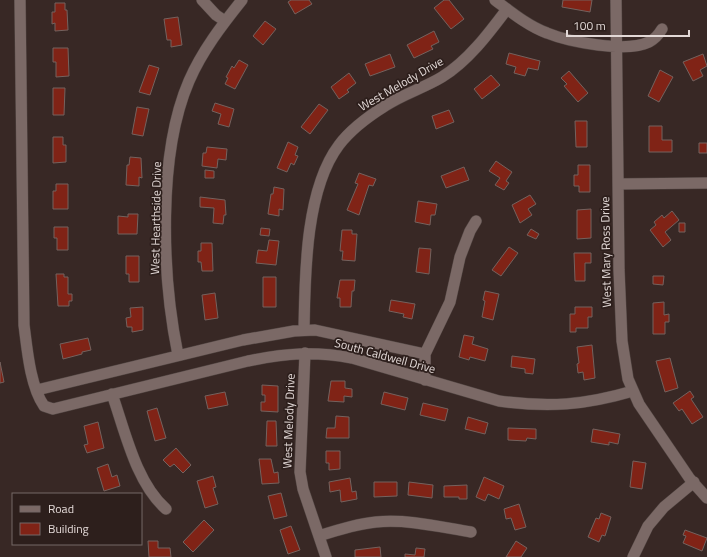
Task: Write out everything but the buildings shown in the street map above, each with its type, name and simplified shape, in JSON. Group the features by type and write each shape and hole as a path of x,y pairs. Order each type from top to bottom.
{"street":[{"path":"20,0 24,325 27,349 38,395"},
{"path":"202,0 216,15 225,21"},
{"name":"West Hearthside Drive","path":"178,356 168,294 166,260 170,162 177,120 189,81 210,42 242,0"},
{"path":"495,0 526,23 546,33 573,42 616,46 646,43 656,37 662,29"},
{"name":"West Mary Ross Drive","path":"616,0 619,270 622,341 628,379 639,404 707,498"},
{"name":"West Melody Drive","path":"304,330 308,247 314,205 325,170 339,145 360,123 387,105 442,77 461,63 507,9"},
{"path":"618,184 707,183"},
{"path":"425,380 425,354 450,302 460,257 470,230 476,221"},
{"name":"South Caldwell Drive","path":"425,354 347,336 315,330 304,330 274,334 178,356 38,395 44,406 53,409 248,361 281,354 305,353 328,354 352,358 499,401 544,406 582,403 633,391"},
{"name":"West Melody Drive","path":"305,353 300,472 303,489 326,557"},
{"path":"112,394 126,437 146,483 157,502 166,509"},
{"path":"633,557 648,526 664,507 694,482"},
{"path":"319,536 365,523 377,522 407,522 471,532"}]}
